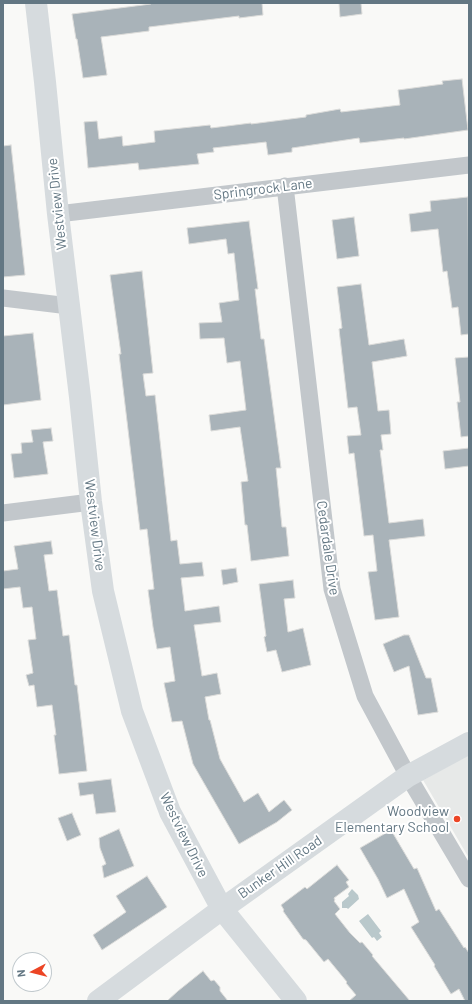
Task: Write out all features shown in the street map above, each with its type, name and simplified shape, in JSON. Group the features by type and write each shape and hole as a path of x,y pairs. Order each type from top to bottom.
{"main road":[{"name":"Westview Drive","path":"36,3 58,214 91,502 103,591 132,711 170,812 222,909 296,1001"},
{"name":"Bunker Hill Road","path":"98,1001 222,909 408,776 469,743"}],"street":[{"name":"Springrock Lane","path":"58,214 469,165"},
{"name":"Cedardale Drive","path":"285,186 332,589 366,696 408,776 469,879"},
{"path":"3,298 69,306"},
{"path":"3,513 91,502"}],"shaded area":[{"name":"Woodview Elementary School","path":"469,755 469,858 423,780"},
{"path":"352,889 358,895 359,899 348,909 342,908 342,902 349,896 348,894"},
{"path":"368,914 381,931 379,933 382,937 377,941 374,937 372,938 359,921"}],"building":[{"path":"151,3 262,3 263,15 239,18 239,16 149,27 149,31 101,37 107,75 83,78 72,14"},
{"path":"339,3 361,3 362,14 340,17"},
{"path":"462,79 468,130 404,139 360,143 359,138 292,148 292,152 268,155 266,142 213,148 214,152 197,154 199,164 139,170 138,163 88,168 84,122 97,121 99,139 122,136 123,146 155,142 154,131 210,125 211,128 251,124 306,117 306,115 340,109 341,112 400,105 398,90 443,84 442,81"},
{"path":"11,145 25,275 3,277 3,146"},
{"path":"468,197 469,334 461,335 458,307 452,308 447,271 443,272 438,229 411,232 409,214 431,211 430,201"},
{"path":"354,217 359,256 337,259 332,220"},
{"path":"249,221 258,289 255,289 261,339 264,339 281,468 276,468 282,527 286,527 289,556 251,561 247,525 245,525 241,482 248,481 240,427 211,431 209,415 246,410 240,361 227,363 224,338 200,339 199,323 222,322 219,303 239,300 234,253 228,254 226,239 189,244 187,228"},
{"path":"142,271 153,373 143,374 146,396 155,395 171,541 177,540 180,564 202,562 204,576 181,578 185,611 219,606 221,622 194,625 202,676 217,673 221,694 205,697 209,720 220,759 244,802 258,793 269,812 284,800 292,810 277,822 239,844 193,764 182,721 172,722 164,683 175,681 170,647 157,649 153,627 148,590 154,589 147,529 140,530 119,354 121,354 110,275"},
{"path":"361,284 369,345 404,339 407,356 372,362 378,411 389,410 391,434 381,435 383,450 380,450 389,523 423,519 425,536 389,540 399,617 375,620 368,572 377,571 373,535 364,536 354,453 349,454 347,436 361,435 357,407 348,408 339,329 342,328 337,287"},
{"path":"33,333 41,400 3,405 3,336"},
{"path":"469,357 469,436 461,437 457,402 460,402 455,358"},
{"path":"51,428 53,441 43,442 48,474 14,478 11,454 22,453 21,443 33,442 31,430"},
{"path":"469,448 469,466 445,469 443,451"},
{"path":"51,541 53,554 44,555 49,591 57,590 63,636 69,635 75,685 77,685 87,771 59,774 52,705 37,707 34,685 29,686 26,675 33,673 28,640 36,639 32,607 23,608 20,587 3,589 3,571 18,569 14,546"},
{"path":"236,568 238,582 223,585 221,570"},
{"path":"293,580 295,598 284,599 288,632 303,628 311,665 282,672 276,650 267,652 264,637 266,636 259,584"},
{"path":"404,635 409,635 426,678 431,678 438,712 418,715 409,666 394,672 383,644"},
{"path":"111,779 116,812 96,814 93,794 80,796 78,783"},
{"path":"72,813 81,835 67,841 58,818"},
{"path":"119,829 134,866 104,878 102,866 106,864 100,848 99,838"},
{"path":"391,830 414,869 417,868 436,911 439,909 464,948 465,947 469,953 469,1001 465,1001 459,989 451,994 411,927 419,922 404,889 387,898 360,848"},
{"path":"337,865 349,880 346,882 349,887 334,898 334,901 340,909 335,914 350,933 360,943 362,942 410,1001 349,1001 356,995 346,983 347,982 328,959 324,962 306,940 303,939 283,911 284,910 281,905 305,887 307,889"},
{"path":"147,876 167,907 102,950 93,935 126,912 116,896"},
{"path":"203,971 211,981 214,980 220,987 220,991 228,1001 167,1001 178,991"}],"place":[{"name":"Woodview Elementary School","path":"457,819"}]}
